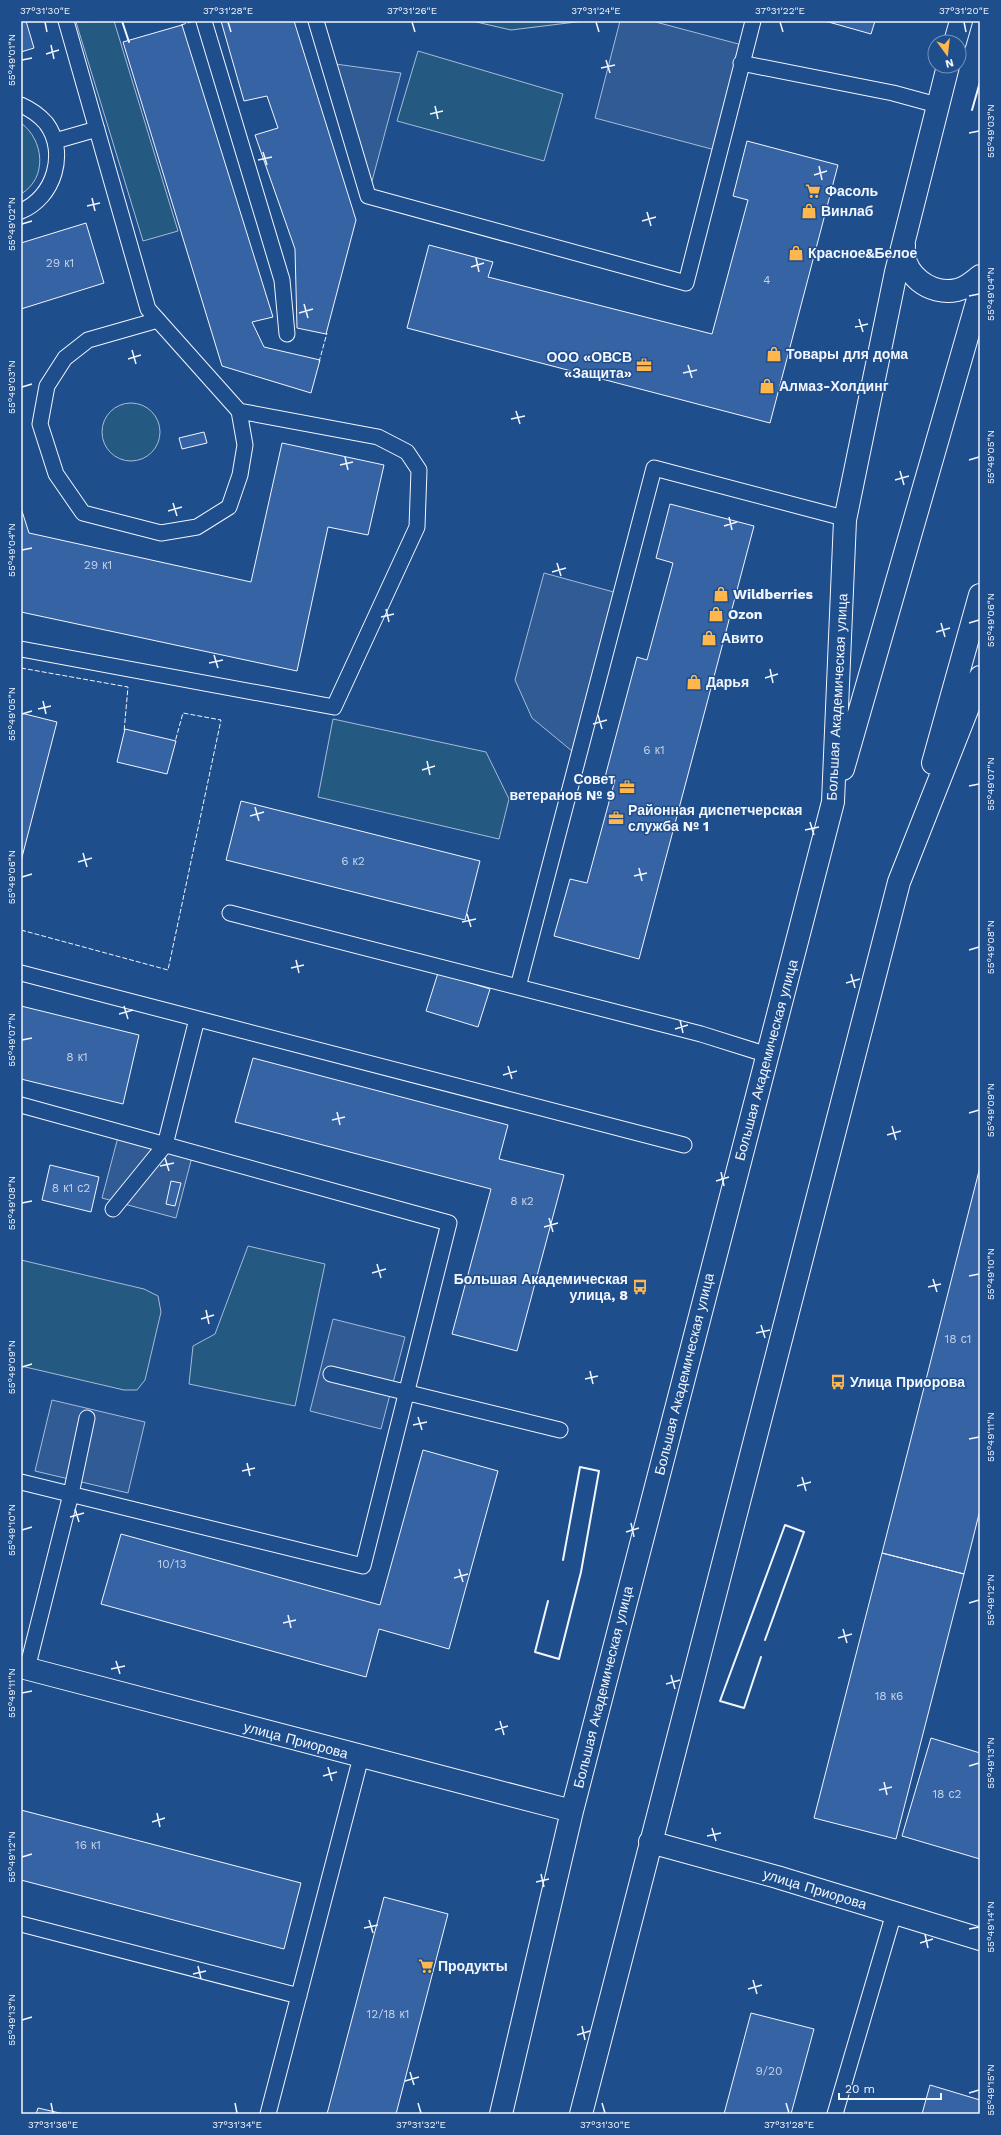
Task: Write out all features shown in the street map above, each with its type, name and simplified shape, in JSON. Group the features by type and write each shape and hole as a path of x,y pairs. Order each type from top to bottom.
{"main road":[{"path":"957,34 961,21"},
{"name":"Большая Академическая улица","path":"501,2114 572,1811 833,802 845,520 896,272 946,74"},
{"path":"905,236 903,251 907,266 915,278 928,287 943,291 958,290 972,284 980,276"},
{"path":"833,802 980,292"},
{"path":"581,2114 650,1842 900,882 980,595"},
{"path":"900,882 980,677"},
{"name":"улица Приорова","path":"24,1668 361,1758 572,1811"},
{"name":"улица Приорова","path":"650,1842 777,1877 980,1939"}],"lane":[{"path":"66,21 148,309 158,320 239,411 245,445 240,475 229,507 197,527 161,533 83,513 56,474 40,424 47,386 65,358 88,340 158,320"},
{"path":"204,21 282,280 287,334"},
{"path":"316,21 368,196 686,283 741,63 753,21"},
{"path":"741,63 893,93 937,105"},
{"path":"21,105 32,110 46,123 54,141 57,160 53,179 43,196 29,208 21,212"},
{"path":"54,141 97,129"},
{"path":"21,649 334,707 417,527 419,470 407,452 378,437 239,411"},
{"path":"518,987 654,468 836,516 845,520"},
{"path":"230,913 701,1034 768,1056"},
{"path":"21,974 684,1145"},
{"path":"113,1209 165,1145 197,1019"},
{"path":"21,1105 448,1223 363,1566 21,1482"},
{"path":"331,1374 560,1430"},
{"path":"24,1668 71,1494 87,1418"},
{"path":"268,2114 361,1758"},
{"path":"835,2114 894,1913"},
{"path":"21,1924 299,1996"}],"shaded area":[{"path":"114,21 178,231 143,241 76,22"},
{"path":"472,21 584,21 511,30"},
{"path":"620,21 652,21 746,46 719,151 595,118"},
{"path":"418,51 563,94 544,161 397,121"},
{"path":"328,63 401,73 368,196"},
{"path":"21,123 29,130 34,139 40,159 36,179 30,187 21,194"},
{"path":"125,403 137,403 147,407 156,416 160,426 160,438 152,453 137,461 125,461 115,457 106,448 102,438 102,426 106,416 115,407"},
{"path":"544,573 621,594 578,756 532,718 515,680"},
{"path":"333,719 486,752 509,799 499,839 318,797"},
{"path":"118,1137 192,1157 176,1218 102,1198"},
{"path":"248,1246 325,1264 295,1406 189,1384 193,1346 215,1334"},
{"path":"21,1260 144,1289 158,1296 161,1312 145,1380 137,1390 124,1390 21,1366"},
{"path":"333,1319 405,1337 381,1429 310,1411"},
{"path":"52,1400 145,1422 128,1493 35,1471"}],"building":[{"path":"21,21 26,21 34,48 21,52"},
{"path":"221,21 294,21 356,220 326,334 297,328 295,249 255,135 278,128 267,96 244,101"},
{"path":"825,21 875,21 871,34"},
{"path":"182,25 273,317 252,322 264,347 320,360 311,393 222,366 123,42"},
{"path":"747,141 838,165 770,423 407,328 429,245 493,262 488,277 712,334 748,200 733,196"},
{"path":"86,223 104,283 21,309 21,243"},
{"path":"204,432 207,443 182,449 179,438"},
{"path":"282,443 384,465 368,535 328,527 297,671 21,612 21,508 29,533 251,582"},
{"path":"670,504 754,526 639,959 554,936 570,879 587,883 615,780 605,777 637,657 647,660 673,563 656,558"},
{"path":"21,713 57,722 21,861"},
{"path":"125,729 176,741 167,774 117,762"},
{"path":"241,801 480,861 465,920 226,860"},
{"path":"438,973 490,989 478,1027 426,1011"},
{"path":"21,1006 139,1035 123,1104 21,1079"},
{"path":"253,1058 508,1125 499,1159 564,1175 517,1351 452,1334 491,1189 235,1122"},
{"path":"50,1165 99,1177 91,1212 42,1200"},
{"path":"980,1167 980,1510 964,1574 882,1553"},
{"path":"171,1181 181,1183 175,1206 166,1204"},
{"path":"423,1450 498,1471 449,1649 379,1629 366,1677 101,1604 121,1534 380,1605"},
{"path":"882,1553 964,1574 896,1839 814,1818"},
{"path":"931,1738 980,1753 980,1859 902,1836"},
{"path":"21,1810 301,1883 284,1949 21,1880"},
{"path":"384,1897 448,1914 396,2114 327,2114"},
{"path":"751,2013 814,2029 791,2114 724,2114"},
{"path":"930,2085 980,2100 980,2114 922,2114"},
{"path":"38,2108 64,2114 36,2114"}],"fence":[{"path":"181,25 194,21"},
{"path":"319,362 327,333"},
{"path":"21,668 128,687 124,732"},
{"path":"21,930 168,970 221,720 183,713 175,742"}],"wall":[{"path":"122,21 129,42"},
{"path":"972,110 980,82"},
{"path":"548,1601 535,1652 559,1659 581,1572 599,1471 580,1467 563,1560"},
{"path":"761,1657 744,1708 720,1701 785,1525 804,1532 765,1640"}],"place":[{"name":"Фасоль","path":"813,191"},
{"name":"Винлаб","path":"809,211"},
{"name":"Красное&Белое","path":"796,253"},
{"name":"Товары для дома","path":"774,354"},
{"name":"ООО «ОВСВ «Защита»","path":"644,365"},
{"name":"Алмаз-Холдинг","path":"767,386"},
{"name":"Wildberries","path":"721,594"},
{"name":"Ozon","path":"716,614"},
{"name":"Авито","path":"709,638"},
{"name":"Дарья","path":"694,682"},
{"name":"Совет ветеранов № 9","path":"627,787"},
{"name":"Районная диспетчерская служба № 1","path":"616,818"},
{"name":"Большая Академическая улица, 8","path":"640,1287"},
{"name":"Улица Приорова","path":"838,1382"},
{"name":"Продукты","path":"426,1966"}]}
